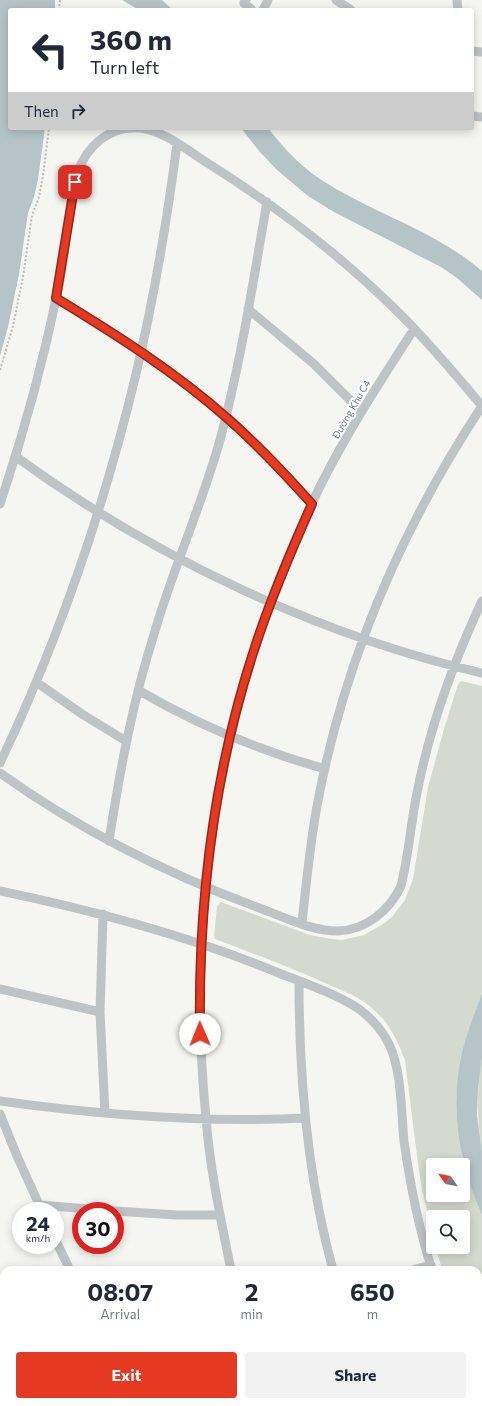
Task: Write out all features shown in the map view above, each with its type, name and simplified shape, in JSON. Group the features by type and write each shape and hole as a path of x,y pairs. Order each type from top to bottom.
{"street":[{"path":"246,0 244,3 250,8"},
{"path":"336,0 348,8"},
{"path":"0,504 16,456 40,368 56,298 77,174 83,159 91,147 102,138 124,130"},
{"path":"146,130 153,132 177,144 267,202 352,269 387,301 414,329 444,361 482,406 443,468 410,529 362,639 340,709 325,769 317,807 302,923"},
{"path":"0,763 36,682 69,597 98,512 141,352 165,226 177,144"},
{"path":"109,841 126,741 138,690 155,631 211,469 226,417 248,309 267,202"},
{"path":"56,298 141,352 184,383 226,417 266,454 312,504"},
{"path":"248,309 314,364 361,411"},
{"name":"Đường Khu C4","path":"230,1266 213,1177 206,1118 200,1034 199,987 201,943 205,888 216,808 230,737 247,670 271,602 312,504 361,411 414,329"},
{"path":"16,456 57,485 139,537 180,559 271,602 362,639 454,667 482,673"},
{"path":"0,773 64,816 109,841 205,888 302,923 338,931 355,928 363,925 386,910 397,894 403,878 422,768 461,647 482,601"},
{"path":"36,682 82,714 126,741"},
{"path":"138,690 194,721 230,737 325,769"},
{"path":"0,891 103,914 201,943 299,981 340,999 360,1010 377,1026 389,1044 396,1067 408,1165 431,1266"},
{"path":"103,914 100,1012 105,1113"},
{"path":"299,981 301,1068 305,1118 314,1183 332,1266"},
{"path":"0,989 100,1012"},
{"path":"0,1101 105,1113 206,1118 305,1118"},
{"path":"0,1114 37,1202"},
{"path":"124,1212 220,1216"},
{"path":"62,1254 68,1266"}],"path":[{"path":"0,370 13,326 23,277 32,215 39,197 43,175 49,130"}],"shaded area":[{"path":"0,0 55,0 55,8 8,8 8,130 45,130 38,179 34,197 28,213 19,274 8,327 0,356"},
{"path":"122,0 162,0 171,8 136,8"},
{"path":"243,130 270,130 295,159 319,178 347,195 427,235 465,257 482,271 482,300 457,278 441,267 334,212 308,196 277,170 259,151"},
{"path":"461,681 482,686 482,993 464,1046 458,1079 456,1099 457,1121 463,1158 426,1158 426,1202 470,1202 470,1184 482,1215 482,1266 441,1266 438,1254 470,1254 470,1210 427,1210 418,1164 405,1060 393,1034 385,1022 370,1006 358,998 298,971 215,939 214,936 217,906 221,902 310,935 331,939 342,940 364,935 383,924 392,917 405,900 413,879 428,787 458,684"},
{"path":"482,993 482,1058 478,1088 477,1116 482,1151 482,1215 470,1183 470,1158 463,1158 457,1121 457,1082 464,1045"},
{"path":"482,1058 482,1151 478,1104"}],"route":[{"path":"75,182 56,298 128,342 206,400 244,433 312,504 279,581 255,646 247,670 222,772 205,888 199,987 200,1034"}]}
